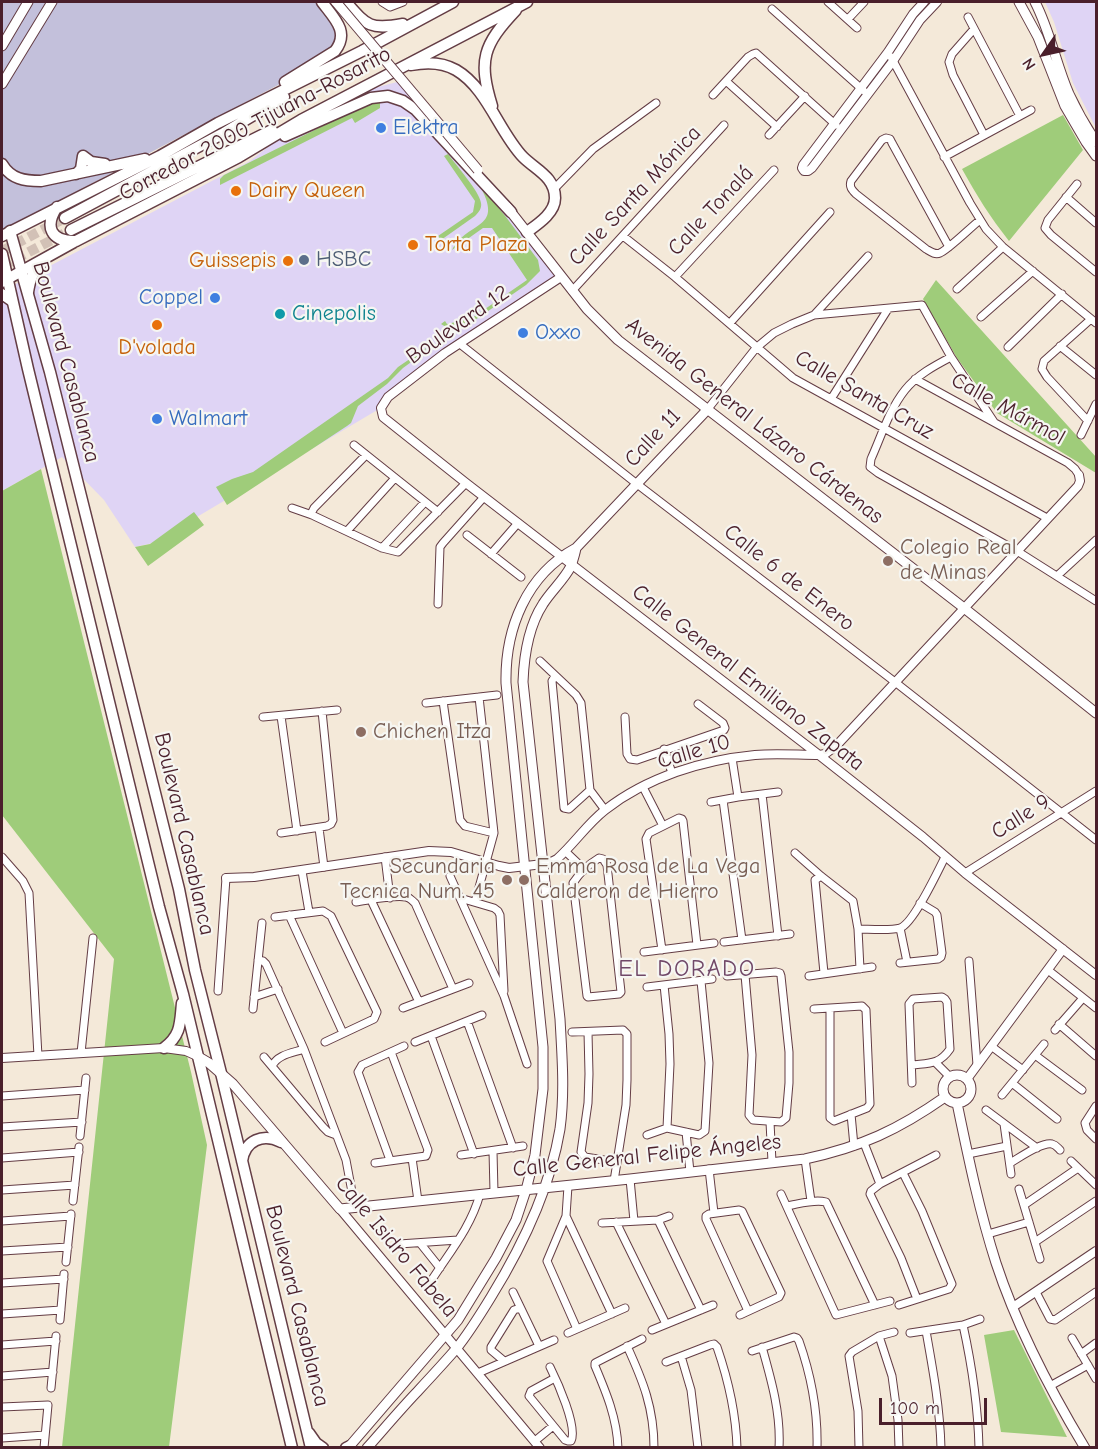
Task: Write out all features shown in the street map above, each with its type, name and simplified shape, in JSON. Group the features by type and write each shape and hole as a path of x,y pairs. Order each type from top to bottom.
{"main road":[{"path":"2,45 28,2"},
{"path":"2,84 51,2"},
{"path":"218,123 335,51 341,44 340,29 322,2"},
{"name":"Avenida General Lázaro Cárdenas","path":"336,2 478,170 572,291 618,340 1096,713"},
{"path":"346,2 359,17 370,25 384,27 412,22"},
{"name":"Corredor 2000 Tijuana-Rosarito","path":"6,233 160,156 218,123 362,51 412,22 453,2"},
{"path":"1019,2 1038,37 1065,106 1096,156"},
{"path":"1035,2 1044,20 1069,93 1096,142"},
{"path":"494,112 484,72 486,54 492,40 505,22 525,3"},
{"name":"Corredor 2000 Tijuana-Rosarito","path":"4,280 238,157 370,83 525,3"},
{"path":"65,218 222,134 362,51"},
{"path":"402,66 434,63 457,71 468,80 494,112 517,150 552,183 555,204 540,223 527,232"},
{"path":"71,230 370,83"},
{"path":"238,157 358,102 388,96 416,110 511,212"},
{"path":"76,174 81,170 83,156 91,162 114,165"},
{"path":"2,164 13,177 24,181 41,181 160,156"},
{"path":"57,207 50,220 54,235 67,242 76,241"},
{"name":"Boulevard Casablanca","path":"6,233 22,271 53,381 179,889 195,970 310,1448"},
{"name":"Boulevard Casablanca","path":"2,255 4,280 12,301 156,895 183,994 292,1448"},
{"path":"28,292 33,273 52,255"},
{"path":"2,294 12,301"},
{"name":"Calle 11","path":"348,1447 458,1320 516,1220 535,1155 543,1089 543,1058 506,683 509,642 521,605 550,566 561,556 576,548 707,410"},
{"name":"Calle 11","path":"572,564 576,548"},
{"path":"367,1448 456,1349 477,1321 518,1252 545,1188 554,1156 560,1129 563,1061 523,682 527,643 533,625 542,605 572,564"},
{"path":"164,1048 178,1033 183,994"},
{"name":"Calle Isidro Fabela","path":"197,1056 233,1084 340,1209"},
{"path":"958,1074 967,1079 971,1087 966,1100 957,1103 945,1097 942,1088 945,1080 958,1074"},
{"name":"Calle General Felipe Ángeles","path":"340,1209 805,1159 864,1143 906,1123 945,1097"},
{"path":"957,1103 987,1234 1004,1284 1050,1386 1085,1448"},
{"path":"242,1164 246,1149 258,1139 274,1138 281,1142"},
{"path":"306,1428 310,1436 323,1448"}],"street":[{"path":"382,2 390,7 403,2"},
{"path":"828,2 857,28"},
{"path":"848,19 864,2"},
{"path":"865,91 913,14 924,2"},
{"path":"838,127 803,165 804,171 810,170 865,91 893,61 920,20 938,2"},
{"path":"772,9 865,91"},
{"path":"968,17 1020,116"},
{"path":"974,29 952,54 949,62 953,75 984,135"},
{"path":"888,52 980,220 1003,247 1094,321 1060,346 1044,361 1042,367 1043,372 1088,421"},
{"path":"713,95 748,57 756,53 838,127"},
{"path":"726,81 777,127"},
{"path":"769,135 805,96"},
{"path":"554,189 593,149 656,103"},
{"path":"944,157 1031,110"},
{"name":"Calle Santa Mónica","path":"572,291 724,125"},
{"path":"949,246 890,139 882,140 853,178 850,184 851,189 934,253 949,246 980,220"},
{"name":"Calle Tonalá","path":"675,277 774,170"},
{"path":"1077,184 1048,220 1045,228 1096,272"},
{"path":"1066,197 1096,223"},
{"path":"730,324 830,212"},
{"name":"Calle Santa Cruz","path":"623,236 675,277 793,378 1047,518"},
{"path":"957,290 1003,247"},
{"path":"814,315 868,256"},
{"path":"981,317 1033,271"},
{"name":"Boulevard 12","path":"381,408 388,397 445,353 561,277"},
{"path":"1008,347 1062,294"},
{"name":"Calle 11","path":"707,410 756,348 774,333 814,315 922,305 951,357"},
{"path":"831,399 888,309"},
{"name":"Calle 6 de Enero","path":"460,344 1096,840"},
{"path":"1060,346 1096,375"},
{"path":"994,422 951,357 915,379 906,389 884,429 871,459 870,467 1017,550 1096,601"},
{"name":"Calle Mármol","path":"915,379 1068,463 1079,475"},
{"path":"1081,435 1096,404"},
{"name":"Calle General Emiliano Zapata","path":"381,408 381,413 387,421 819,755 1096,975"},
{"path":"354,446 438,512"},
{"path":"312,515 314,508 366,455"},
{"path":"819,755 825,754 836,746 1078,486 1079,475"},
{"path":"346,531 395,478"},
{"path":"292,508 394,552 401,550 466,483"},
{"path":"438,604 442,543 484,497"},
{"path":"382,548 426,502"},
{"path":"491,554 518,523"},
{"path":"467,535 521,577"},
{"path":"1057,576 1096,540"},
{"path":"540,661 576,695 581,703 590,790 605,810"},
{"path":"555,676 552,681 564,808 569,809 590,790"},
{"path":"426,703 497,695"},
{"path":"475,902 494,833 479,697"},
{"path":"443,701 460,820 465,826 494,833"},
{"path":"625,717 627,753 630,759 637,760 664,749 721,732 725,728 723,723 698,704"},
{"path":"263,717 337,710"},
{"path":"281,833 327,826 333,820 322,711"},
{"path":"281,716 297,831"},
{"path":"664,749 672,773"},
{"name":"Calle 10","path":"226,878 302,871 440,850 509,868 543,864 551,862 565,851 605,810 672,773 700,764 732,758 757,755 819,755"},
{"path":"732,758 738,797"},
{"path":"643,787 663,826"},
{"name":"Calle 9","path":"965,873 1096,790"},
{"path":"711,802 778,792"},
{"path":"762,794 778,936"},
{"path":"723,800 742,940"},
{"path":"662,950 646,839 649,833 679,818 683,821 697,945"},
{"path":"319,828 324,867"},
{"path":"565,851 585,870"},
{"path":"795,853 853,902 858,929 860,969"},
{"path":"385,857 390,898"},
{"path":"858,929 900,928 909,921 945,857"},
{"path":"2,858 23,881 28,893 38,1056"},
{"path":"599,858 603,859 607,866 621,993 619,994 586,996 573,887 575,880 585,870 599,858"},
{"path":"302,871 309,912"},
{"path":"450,876 504,996 527,1064"},
{"path":"821,876 815,880 824,974"},
{"path":"218,991 226,878"},
{"path":"356,902 406,897 415,903 453,989"},
{"path":"460,898 494,908 500,915 504,996"},
{"path":"371,900 419,1002"},
{"path":"900,928 904,963 941,957 937,915 920,903"},
{"path":"275,917 323,911 332,916 377,1012 374,1019 325,1042"},
{"path":"289,915 343,1033"},
{"path":"253,1009 262,923"},
{"path":"724,942 790,934"},
{"path":"81,1053 93,938"},
{"path":"644,952 714,943"},
{"path":"967,1079 1063,949"},
{"path":"258,960 266,964 304,1049 346,1160 355,1208"},
{"path":"969,961 977,1065"},
{"path":"809,976 872,967"},
{"path":"1048,970 1096,1008"},
{"path":"727,976 780,973 789,1052 786,1119 781,1122 753,1120 749,1115 752,1055 745,975"},
{"path":"647,987 712,980"},
{"path":"647,1135 668,1128 699,1135 705,1131 709,1063 701,981"},
{"path":"403,1008 470,983"},
{"path":"664,985 670,1064 668,1128"},
{"path":"254,997 278,989"},
{"path":"912,1065 936,1063 950,1049 947,1002 942,997 913,999 909,1004 912,1083"},
{"path":"1083,998 1057,1027 1096,1056"},
{"path":"814,1009 830,1008 862,1006 866,1010 870,1104 867,1108 834,1121 830,1118 830,1008"},
{"path":"415,1042 482,1016"},
{"path":"467,1021 513,1148"},
{"path":"572,1032 623,1030 627,1034 626,1105 614,1180"},
{"path":"588,1032 590,1074 581,1152 585,1157 616,1162"},
{"path":"431,1036 474,1154"},
{"path":"1002,1095 1044,1044"},
{"path":"390,1160 358,1072 362,1065 404,1046"},
{"path":"991,1046 1023,1070"},
{"path":"2,1059 164,1048 186,1051 197,1056"},
{"path":"272,1066 279,1058 304,1049"},
{"path":"375,1163 426,1155 428,1150 391,1052"},
{"path":"1035,1055 1082,1090"},
{"path":"264,1057 323,1127 336,1135"},
{"path":"936,1063 949,1077"},
{"path":"80,1136 86,1078"},
{"path":"1012,1083 1057,1119"},
{"path":"2,1096 84,1090"},
{"path":"1096,1108 1085,1123 1087,1130 1096,1138"},
{"path":"986,1110 1037,1148"},
{"path":"850,1114 854,1146"},
{"path":"2,1127 82,1122"},
{"path":"770,1122 772,1162"},
{"path":"1004,1124 1011,1174"},
{"path":"686,1132 690,1172"},
{"path":"864,1143 880,1184"},
{"path":"1010,1163 1037,1148 1051,1144 1060,1150"},
{"path":"461,1155 523,1146"},
{"path":"968,1154 1007,1146"},
{"path":"2,1158 79,1150 73,1201"},
{"path":"493,1151 494,1192"},
{"path":"917,1299 901,1257 870,1194 880,1184 936,1155"},
{"path":"412,1158 418,1201"},
{"path":"805,1159 811,1202"},
{"path":"1071,1161 1096,1185"},
{"path":"1024,1204 1078,1168"},
{"path":"709,1169 714,1213"},
{"path":"899,1305 949,1289 952,1284 922,1211 903,1173"},
{"path":"630,1179 634,1221"},
{"path":"2,1190 75,1185"},
{"path":"568,1186 566,1216 547,1261 577,1329"},
{"path":"1019,1189 1040,1259"},
{"path":"431,1281 470,1221 480,1194"},
{"path":"781,1194 835,1314 839,1316 890,1301"},
{"path":"787,1206 823,1201 829,1205 875,1305"},
{"path":"1035,1242 1096,1201"},
{"name":"Calle Isidro Fabela","path":"340,1209 538,1444"},
{"path":"740,1315 779,1297 781,1293 744,1214 739,1210 706,1216 748,1311"},
{"path":"2,1221 71,1214 66,1262"},
{"path":"566,1216 612,1314"},
{"path":"602,1223 658,1220 669,1216"},
{"path":"658,1220 701,1310"},
{"path":"616,1222 666,1324"},
{"path":"987,1234 1029,1222"},
{"path":"399,1244 458,1240"},
{"path":"420,1243 440,1268"},
{"path":"2,1251 68,1247"},
{"path":"1013,1307 1096,1251"},
{"path":"2,1284 64,1277 60,1320"},
{"path":"513,1292 539,1346"},
{"path":"1036,1292 1052,1321 1096,1292"},
{"path":"652,1330 713,1305"},
{"path":"504,1361 491,1350 491,1347 514,1310 520,1308"},
{"path":"568,1333 625,1308"},
{"path":"2,1314 61,1310"},
{"path":"910,1333 963,1325 980,1319"},
{"path":"963,1325 975,1392 979,1448"},
{"path":"926,1331 940,1418 940,1448"},
{"path":"859,1448 858,1411 849,1356 879,1336 894,1332"},
{"path":"879,1336 892,1376 899,1448"},
{"path":"2,1345 56,1338 51,1389"},
{"path":"752,1351 797,1338 807,1365 813,1392 817,1448"},
{"path":"1072,1338 1096,1379"},
{"path":"618,1448 614,1418 595,1363 642,1339"},
{"path":"478,1373 554,1340"},
{"path":"1081,1354 1096,1343"},
{"path":"666,1362 710,1344 717,1347 725,1370 733,1408 737,1448"},
{"path":"627,1346 647,1392 652,1414 654,1448"},
{"path":"762,1347 772,1381 777,1411 779,1448"},
{"path":"681,1356 691,1390 698,1448"},
{"path":"1050,1386 1088,1365"},
{"path":"550,1367 555,1378 568,1412 573,1438 568,1442 529,1396 531,1391 555,1378"},
{"path":"2,1376 53,1372"},
{"path":"2,1407 48,1405 44,1448"},
{"path":"538,1444 553,1426"},
{"path":"2,1438 45,1435"}],"shaded area":[{"path":"2,2 317,2 331,17 340,39 314,66 2,231"},
{"path":"1045,2 1096,2 1096,128 1073,83 1054,22"},
{"path":"401,81 567,276 389,395 379,409 153,543 135,547 104,500 62,457 2,491 2,291 250,161 301,121 351,94"}],"green space":[{"path":"371,102 380,103 380,108 355,123 352,118 220,185 220,179 224,175"},
{"path":"1063,115 1083,150 1009,241 984,206 962,169"},
{"path":"448,154 472,185 480,198 481,205 475,216 441,240 438,236 473,212 475,201 444,156"},
{"path":"479,184 538,260 540,271 526,285 478,318 471,322 446,327 441,324 445,321 447,324 472,318 527,280 492,228 483,228 452,250 459,240 482,223 486,217 488,210 486,199"},
{"path":"936,280 1096,457 1096,473 997,413 957,358 923,299"},
{"path":"426,348 425,352 358,406 351,423 227,505 216,487 253,472 388,378 398,367"},
{"path":"41,469 191,1072 207,1145 169,1447 62,1447 114,959 2,815 2,491"},
{"path":"194,512 204,525 148,566 135,547 150,544"},
{"path":"1014,1330 1067,1437 1001,1432 984,1335"}],"tunnel":[{"path":"2,251 65,218"},
{"path":"2,266 71,230"}],"place":[{"name":"Elektra","path":"381,128"},
{"name":"Dairy Queen","path":"236,191"},
{"name":"Torta Plaza","path":"413,245"},
{"name":"HSBC","path":"304,260"},
{"name":"Guissepis","path":"288,261"},
{"name":"Coppel","path":"215,298"},
{"name":"Cinepolis","path":"280,314"},
{"name":"D'volada","path":"157,325"},
{"name":"Oxxo","path":"523,333"},
{"name":"Walmart","path":"157,419"},
{"name":"Colegio Real de Minas","path":"888,561"},
{"name":"Chichen Itza","path":"361,732"},
{"name":"Secundaria Tecnica Num. 45","path":"507,880"},
{"name":"Emma Rosa de La Vega Calderon de Hierro","path":"524,880"}],"district":[{"name":"EL DORADO","path":"687,969"}]}
